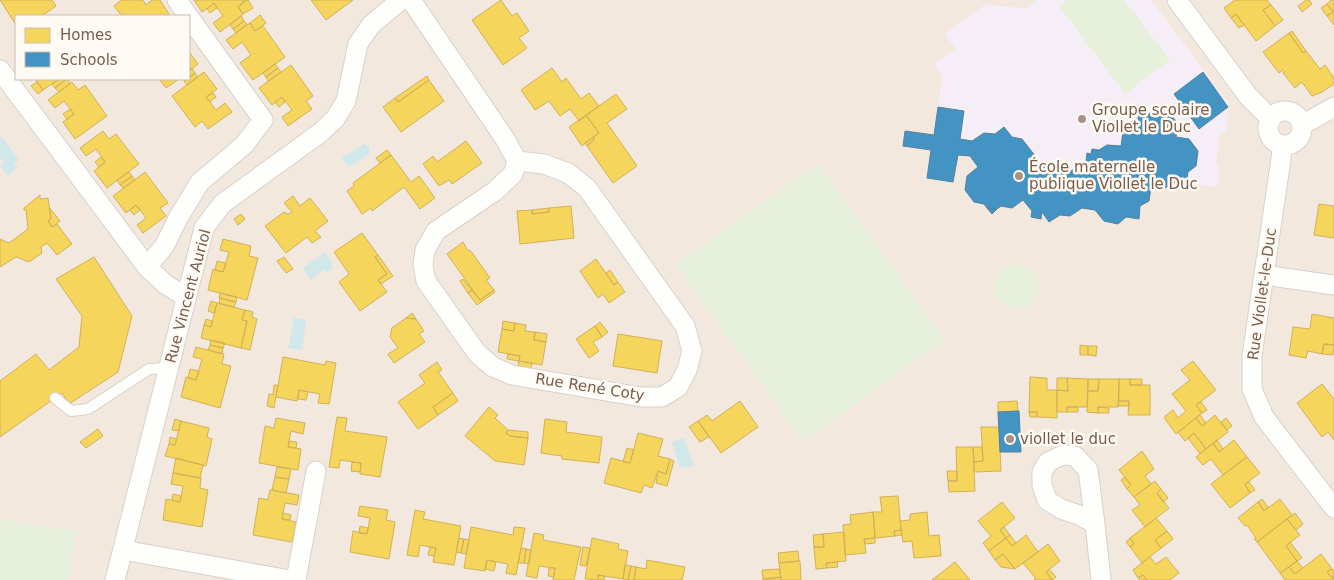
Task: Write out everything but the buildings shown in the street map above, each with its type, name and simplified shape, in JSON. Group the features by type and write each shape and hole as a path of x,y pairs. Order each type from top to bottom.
{"street":[{"path":"176,0 187,15"},
{"name":"Rue Vincent Auriol","path":"115,580 204,228 222,204 320,133 335,119 346,101 358,44 371,25 401,0"},
{"path":"411,0 500,132 517,161"},
{"path":"1177,0 1248,96 1271,119"},
{"path":"147,267 165,245 178,218 200,182 244,145 263,120 190,20"},
{"path":"0,70 147,267 165,284 186,296"},
{"path":"1302,125 1334,107"},
{"path":"1281,112 1295,115 1302,125 1301,135 1298,140 1288,145 1275,142 1270,135 1268,127 1271,119 1281,112"},
{"name":"Rue Viollet-le-Duc","path":"1283,145 1252,356 1252,389 1264,417 1334,508"},
{"name":"Rue René Coty","path":"517,161 544,164 568,173 587,188 685,326 692,352 687,370 678,387 662,397 641,397 512,375 493,366 477,353 426,281 423,265 425,250 436,231 494,191 513,174 517,161"},
{"path":"1264,275 1334,285"},
{"path":"123,550 295,575 316,471"},
{"path":"1095,524 1101,580"}],"lane":[{"path":"54,398 71,411 88,410 149,369 168,368"}],"shaded area":[{"path":"0,0 1334,0 1334,580 0,580"},
{"name":"Groupe scolaire Viollet le Duc","path":"1038,0 1151,0 1229,104 1226,130 1220,135 1216,163 1220,168 1217,187 1174,182 1165,188 1151,187 1149,201 1140,207 1139,219 1126,217 1118,224 1104,221 1095,210 1082,208 1070,216 1060,215 1049,222 1042,213 1041,219 1031,217 1032,211 1023,200 1012,208 1001,206 992,214 984,204 974,202 965,190 967,176 978,167 970,156 957,155 953,182 927,178 931,150 903,146 905,131 934,135 942,76 934,63 956,49 945,34 986,4 1026,9"}],"green space":[{"path":"1067,0 1124,0 1170,60 1125,94 1059,6"},
{"path":"818,163 945,340 803,442 675,265"},
{"path":"1017,265 1029,269 1035,275 1039,287 1035,299 1029,305 1017,309 1005,305 999,299 995,287 999,275 1005,269"},
{"path":"0,519 77,531 69,580 0,580"}],"water":[{"path":"2,137 19,160 14,164 17,168 8,176 0,166 4,163 0,158 0,139"},
{"path":"364,144 369,146 370,153 349,167 342,158"},
{"path":"325,252 333,264 331,265 333,268 328,272 325,269 310,280 303,268"},
{"path":"294,318 306,320 302,350 288,348"},
{"path":"684,438 694,466 686,468 679,466 672,442"}],"place":[{"name":"Groupe scolaire Viollet le Duc","path":"1082,119"},
{"name":"École maternelle publique Viollet le Duc","path":"1019,176"},
{"name":"viollet le duc","path":"1010,439"}]}
